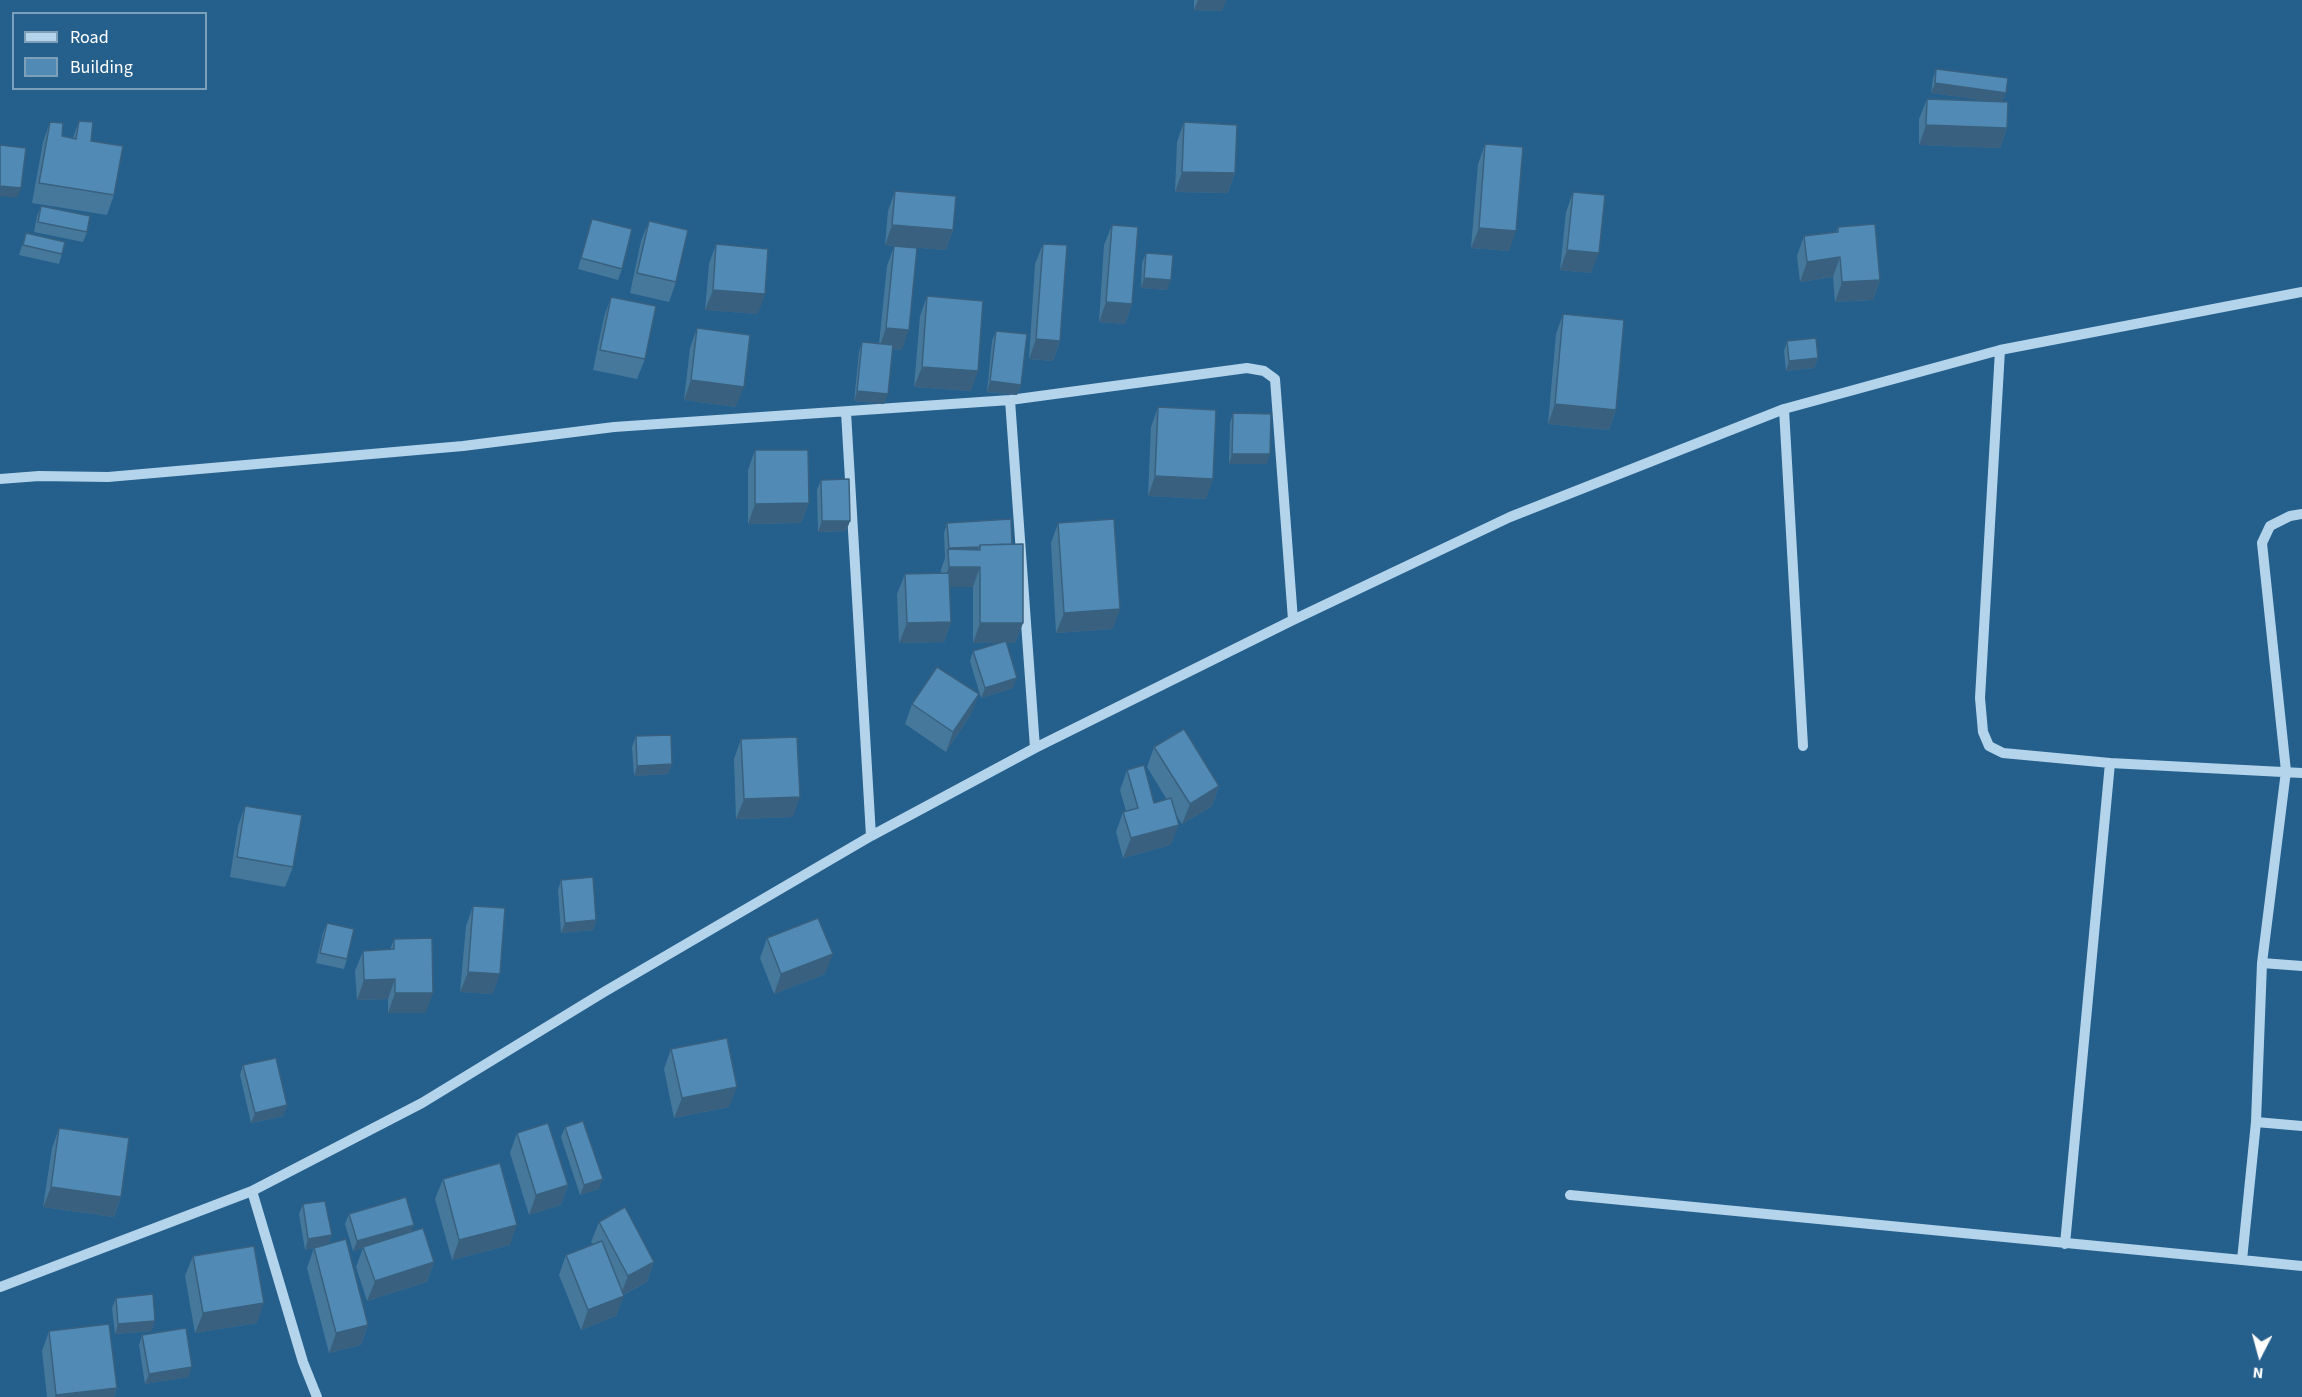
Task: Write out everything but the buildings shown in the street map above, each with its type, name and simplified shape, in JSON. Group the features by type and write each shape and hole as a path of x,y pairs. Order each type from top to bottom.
{"street":[{"path":"0,1287 252,1191 422,1103 604,992 871,836 1035,748 1293,620 1510,517 1784,410 2000,350 2302,292"},
{"path":"2000,350 1980,698 1983,732 1989,746 2003,753 2110,763 2302,773"},
{"path":"0,479 39,476 108,477 463,446 614,427 1010,400 1247,368 1264,371 1275,379 1293,620"},
{"path":"1010,400 1035,748"},
{"path":"1784,410 1803,746"},
{"path":"846,412 871,836"},
{"path":"2242,1260 2256,1122 2262,963 2286,771 2262,543 2270,526 2290,516 2302,514"},
{"path":"2065,1244 2110,763"},
{"path":"2262,963 2302,966"},
{"path":"2256,1122 2302,1126"},
{"path":"252,1191 303,1362 316,1397"},
{"path":"1570,1195 2302,1266"}]}
